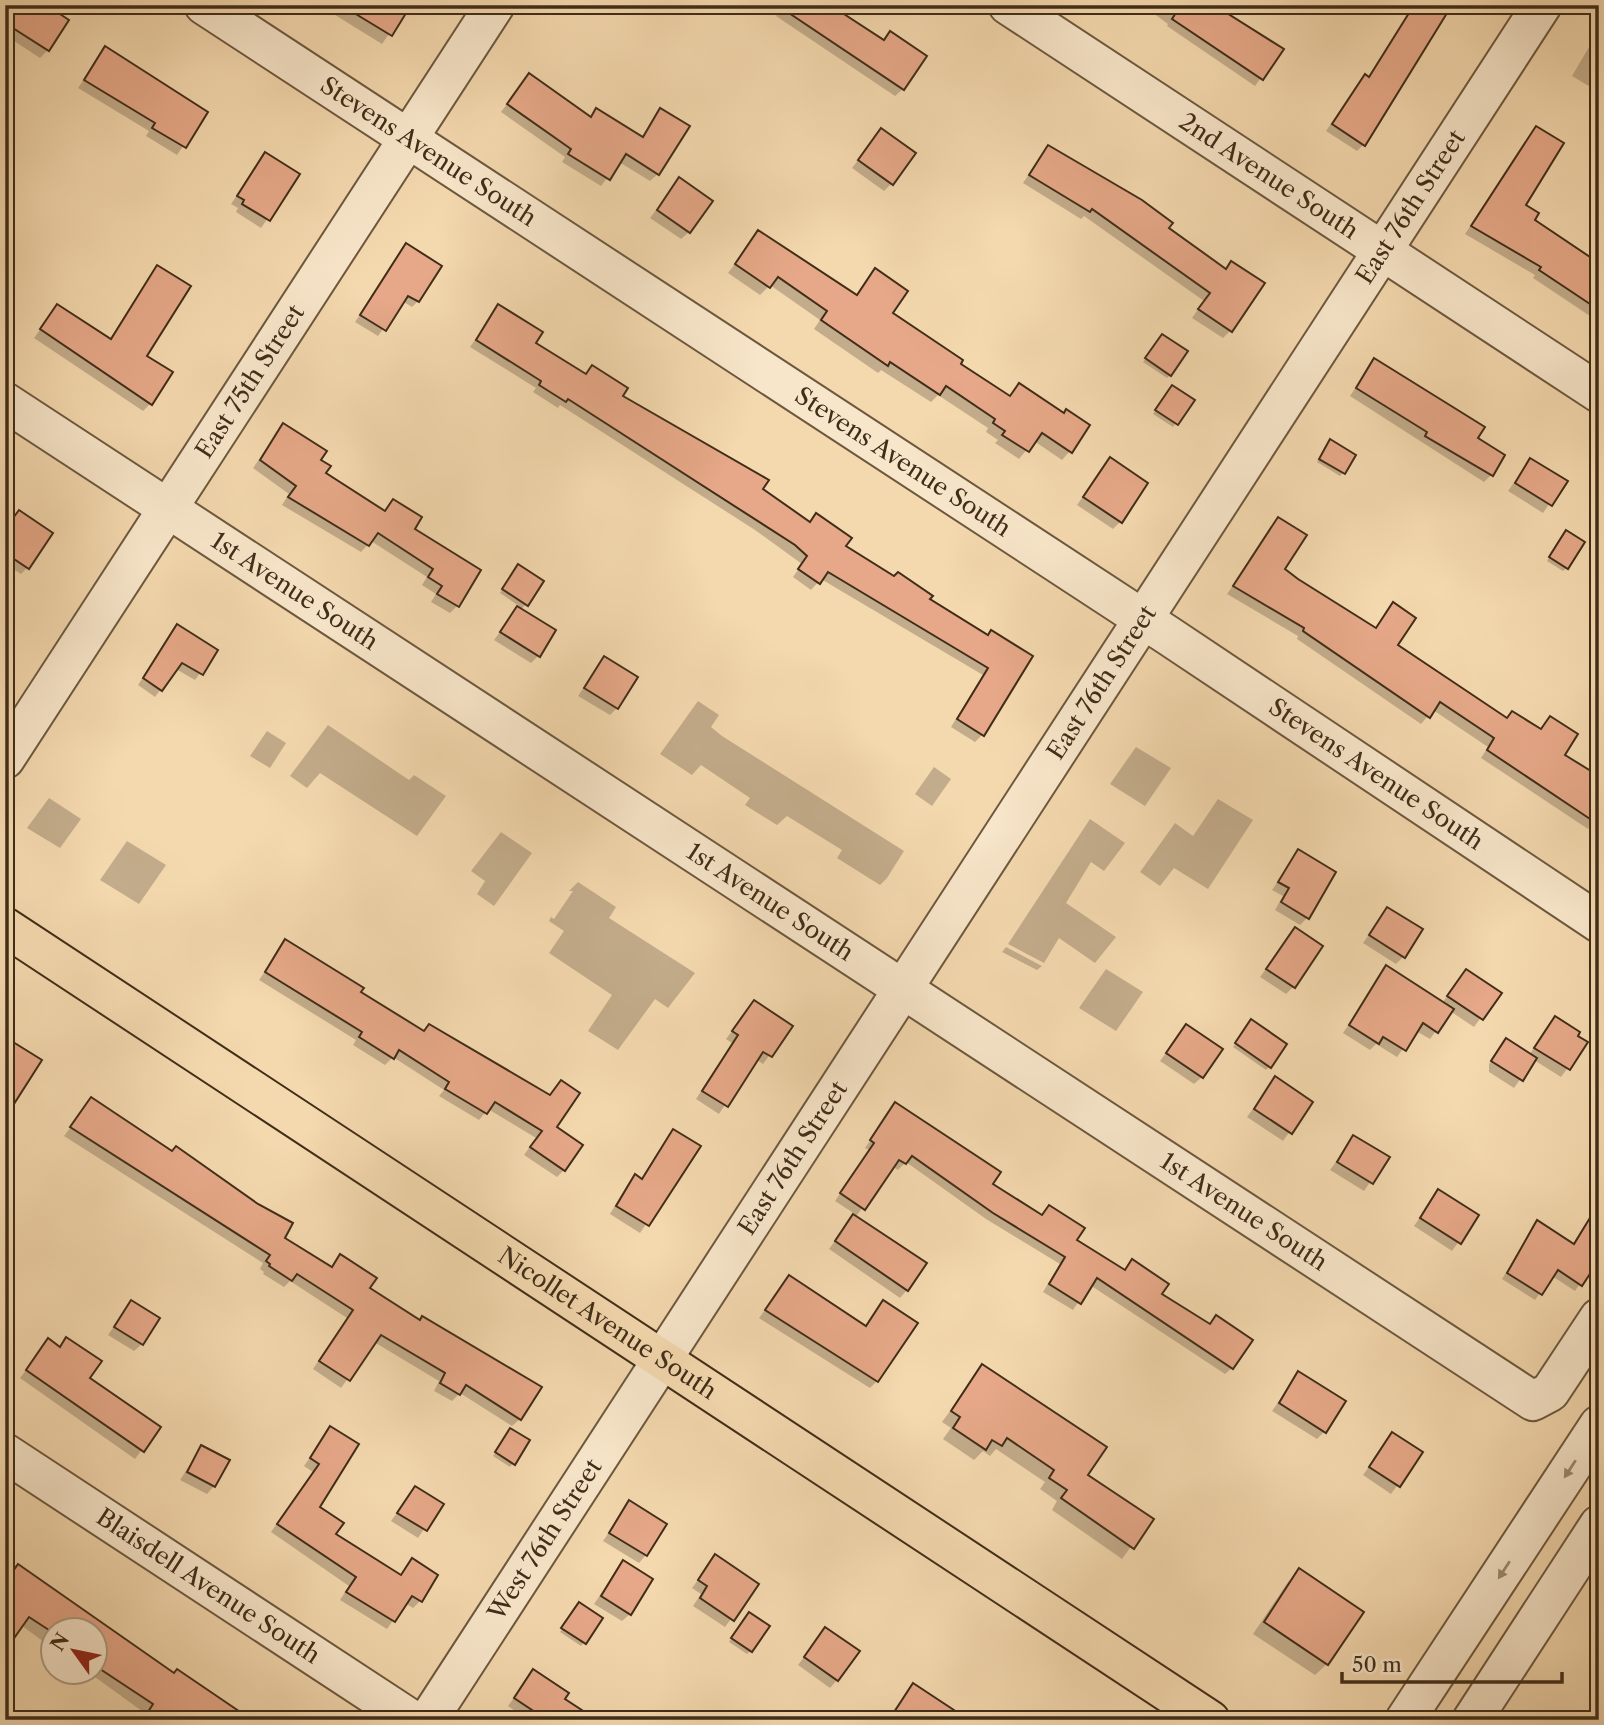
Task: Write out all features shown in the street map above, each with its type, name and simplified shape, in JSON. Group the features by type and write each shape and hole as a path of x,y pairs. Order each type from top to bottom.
{"main road":[{"name":"Nicollet Avenue South","path":"5,927 1210,1720"}],"street":[{"name":"Stevens Avenue South","path":"204,5 1144,619 1599,923"},
{"name":"East 75th Street","path":"5,759 495,5"},
{"name":"2nd Avenue South","path":"1008,5 1599,393"},
{"name":"East 76th Street","path":"663,1360 1542,5"},
{"name":"1st Avenue South","path":"5,402 1533,1401 1550,1392 1599,1318"},
{"name":"West 76th Street","path":"428,1720 663,1360"},
{"path":"1405,1720 1599,1425"},
{"name":"Blaisdell Avenue South","path":"5,1453 412,1720"},
{"path":"1472,1720 1599,1525"}],"building":[{"path":"5,5 46,5 69,20 49,51 5,23"},
{"path":"341,5 411,5 392,36"},
{"path":"777,5 830,5 884,40 890,31 927,56 904,90"},
{"path":"1181,5 1214,5 1284,49 1263,80 1172,19"},
{"path":"1414,5 1452,5 1365,146 1332,124 1365,74 1369,77"},
{"path":"105,46 208,112 186,148 152,128 155,123 84,80"},
{"path":"529,73 591,117 596,108 643,137 660,108 690,126 659,175 626,154 610,180 568,154 571,149 507,104"},
{"path":"1536,126 1564,143 1526,205 1539,213 1535,220 1599,263 1599,310 1539,270 1541,267 1471,226"},
{"path":"881,128 916,153 893,185 858,160"},
{"path":"1048,145 1142,200 1173,223 1169,228 1226,269 1231,261 1265,283 1232,332 1198,309 1210,293 1092,209 1090,212 1029,175"},
{"path":"265,152 300,174 270,221 242,204 244,200 237,196"},
{"path":"679,177 713,201 690,233 657,210"},
{"path":"758,230 857,295 875,268 908,291 893,313 963,360 961,364 1010,396 1019,383 1064,413 1066,409 1090,425 1072,453 1042,433 1029,452 1002,435 1005,431 993,423 995,419 946,386 940,395 890,362 888,366 821,320 827,311 778,277 770,288 735,264"},
{"path":"406,243 442,266 419,302 408,296 386,331 360,315"},
{"path":"157,265 191,286 147,356 173,372 152,405 40,329 57,304 111,339"},
{"path":"498,304 543,332 536,343 586,374 592,365 628,388 623,396 769,480 763,489 810,522 816,513 852,538 846,546 894,576 898,572 933,596 930,599 988,635 991,630 1033,656 984,736 957,719 988,668 828,572 820,584 798,569 807,556 795,545 568,399 566,402 539,385 541,381 476,340"},
{"path":"1162,334 1188,351 1171,376 1145,358"},
{"path":"1374,358 1485,427 1478,438 1505,455 1493,476 1425,436 1427,432 1356,388"},
{"path":"1172,385 1195,400 1178,425 1155,410"},
{"path":"283,423 327,451 321,460 331,466 326,473 385,511 393,499 422,517 415,529 481,570 459,607 437,594 442,586 428,577 433,569 378,533 369,546 288,497 296,486 260,460"},
{"path":"1330,439 1356,455 1345,474 1319,459"},
{"path":"1110,457 1148,483 1122,523 1083,497"},
{"path":"1530,458 1568,481 1552,506 1515,483"},
{"path":"19,510 53,533 29,569 5,553 5,529"},
{"path":"1278,517 1307,535 1285,569 1298,579 1376,628 1393,602 1416,618 1398,645 1507,718 1512,711 1541,729 1550,716 1578,734 1565,755 1599,776 1599,825 1487,750 1494,738 1440,702 1430,718 1303,631 1304,628 1233,586"},
{"path":"1566,530 1585,542 1568,569 1549,557"},
{"path":"518,564 544,581 528,606 502,589"},
{"path":"517,606 556,630 540,657 500,632"},
{"path":"177,624 218,650 203,675 182,663 162,691 143,678"},
{"path":"604,656 638,677 618,709 584,688"},
{"path":"1298,849 1336,872 1309,919 1281,902 1289,888 1278,882"},
{"path":"1387,907 1423,929 1405,958 1369,935"},
{"path":"1295,927 1323,946 1295,988 1266,969"},
{"path":"285,939 364,988 361,992 424,1031 429,1024 550,1095 561,1080 580,1093 557,1127 583,1145 565,1171 530,1147 542,1131 495,1102 487,1114 445,1089 449,1082 399,1050 394,1059 359,1037 362,1032 265,972"},
{"path":"1386,965 1454,1009 1438,1033 1423,1023 1406,1051 1383,1037 1379,1044 1349,1025"},
{"path":"1466,969 1502,993 1483,1020 1447,996"},
{"path":"754,1000 793,1026 772,1057 763,1052 728,1107 702,1091 738,1035 732,1031"},
{"path":"1555,1016 1580,1032 1578,1036 1588,1042 1570,1070 1534,1048"},
{"path":"1251,1019 1287,1044 1271,1068 1235,1043"},
{"path":"1186,1024 1223,1049 1203,1078 1166,1053"},
{"path":"5,1037 42,1060 5,1118"},
{"path":"1506,1038 1537,1058 1523,1081 1491,1061"},
{"path":"1275,1076 1313,1102 1292,1134 1254,1109"},
{"path":"91,1097 172,1151 176,1146 258,1204 293,1223 285,1238 332,1267 340,1254 377,1278 370,1288 420,1320 422,1316 542,1387 521,1420 466,1385 460,1395 440,1383 445,1373 381,1335 350,1381 319,1361 353,1310 297,1274 292,1281 269,1266 266,1261 270,1255 70,1127"},
{"path":"895,1102 1001,1172 993,1184 1042,1215 1049,1205 1085,1228 1077,1240 1125,1270 1132,1259 1169,1284 1162,1294 1210,1324 1216,1315 1253,1340 1233,1369 1097,1278 1081,1304 1049,1284 1065,1257 993,1213 912,1156 906,1164 899,1160 865,1210 840,1193 874,1143 870,1140"},
{"path":"673,1129 701,1146 649,1226 616,1206 635,1174 642,1179"},
{"path":"1353,1135 1390,1157 1373,1184 1337,1162"},
{"path":"1438,1189 1479,1215 1461,1244 1420,1218"},
{"path":"1599,1203 1599,1260 1582,1286 1558,1270 1542,1295 1507,1273 1537,1220 1574,1244"},
{"path":"853,1214 927,1263 908,1291 835,1241"},
{"path":"789,1275 866,1326 883,1300 918,1323 878,1382 765,1310"},
{"path":"131,1300 160,1318 143,1345 114,1327"},
{"path":"66,1337 102,1361 90,1378 161,1427 144,1452 26,1370 48,1338 60,1347"},
{"path":"982,1364 1107,1447 1088,1475 1154,1519 1134,1549 1061,1498 1067,1490 1049,1478 1054,1470 1007,1438 1002,1446 992,1440 986,1450 953,1428 960,1417 951,1411"},
{"path":"1298,1371 1346,1401 1326,1433 1279,1403"},
{"path":"330,1426 359,1444 320,1507 344,1523 336,1534 401,1575 412,1558 438,1575 422,1602 412,1596 395,1622 346,1592 356,1577 277,1524 319,1464 310,1458"},
{"path":"510,1428 530,1440 515,1465 495,1452"},
{"path":"1392,1432 1423,1452 1400,1487 1369,1467"},
{"path":"201,1445 230,1460 215,1487 187,1472"},
{"path":"415,1486 444,1504 427,1531 397,1513"},
{"path":"629,1500 667,1524 647,1556 609,1533"},
{"path":"715,1554 759,1584 734,1621 700,1598 707,1586 698,1580"},
{"path":"623,1560 653,1579 631,1615 601,1596"},
{"path":"18,1564 92,1616 38,1616 38,1623 29,1617 5,1651 5,1583"},
{"path":"1299,1568 1364,1612 1328,1665 1264,1622"},
{"path":"579,1602 603,1618 586,1644 561,1628"},
{"path":"749,1612 770,1626 752,1652 731,1638"},
{"path":"108,1627 174,1673 177,1669 252,1720 143,1720 153,1704 108,1674"},
{"path":"825,1627 860,1651 838,1681 804,1657"},
{"path":"533,1669 569,1693 565,1699 597,1720 547,1720 514,1698"},
{"path":"913,1683 969,1720 889,1720"}]}
